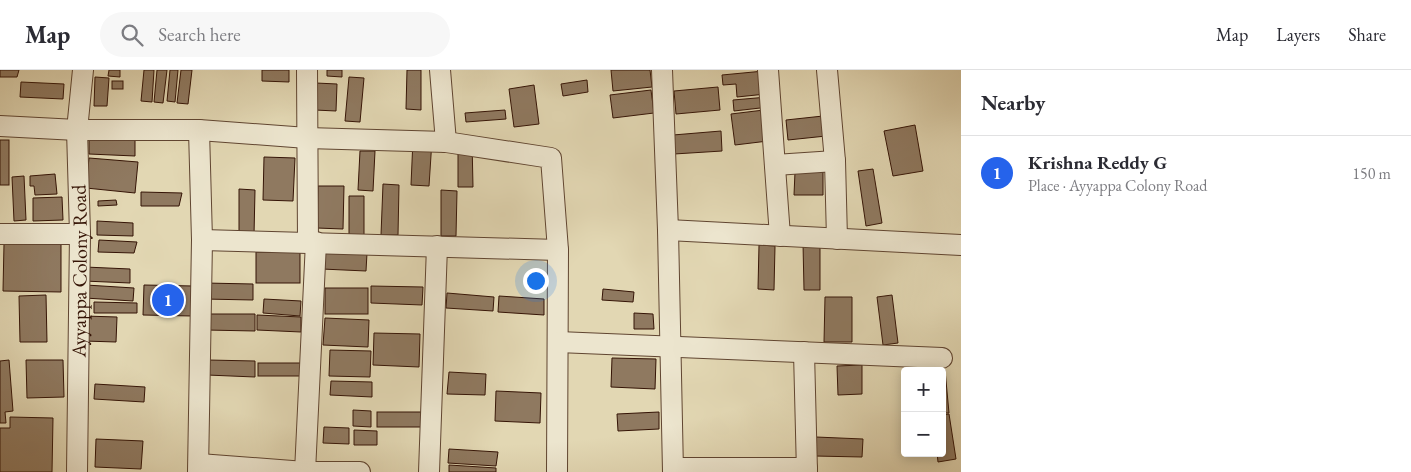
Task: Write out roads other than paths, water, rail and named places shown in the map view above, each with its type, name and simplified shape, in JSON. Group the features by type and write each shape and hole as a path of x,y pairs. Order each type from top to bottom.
{"street":[{"name":"Ayyappa Colony Road","path":"77,472 80,234 77,130 83,70"},
{"path":"305,472 312,242 307,138 308,70"},
{"path":"440,70 446,142"},
{"path":"662,70 668,230 673,470 807,470 804,352"},
{"path":"768,70 780,236"},
{"path":"827,70 835,161 837,239"},
{"path":"0,126 77,130 199,130 307,138 446,142 551,158 558,250 557,472"},
{"path":"199,130 202,240 199,468 360,472"},
{"path":"775,165 835,161"},
{"path":"668,230 961,245"},
{"path":"0,234 80,234"},
{"path":"202,240 558,250"},
{"path":"429,472 436,246"},
{"path":"558,342 942,358"}],"place":[{"name":"Krishna Reddy G","path":"168,300"}]}
